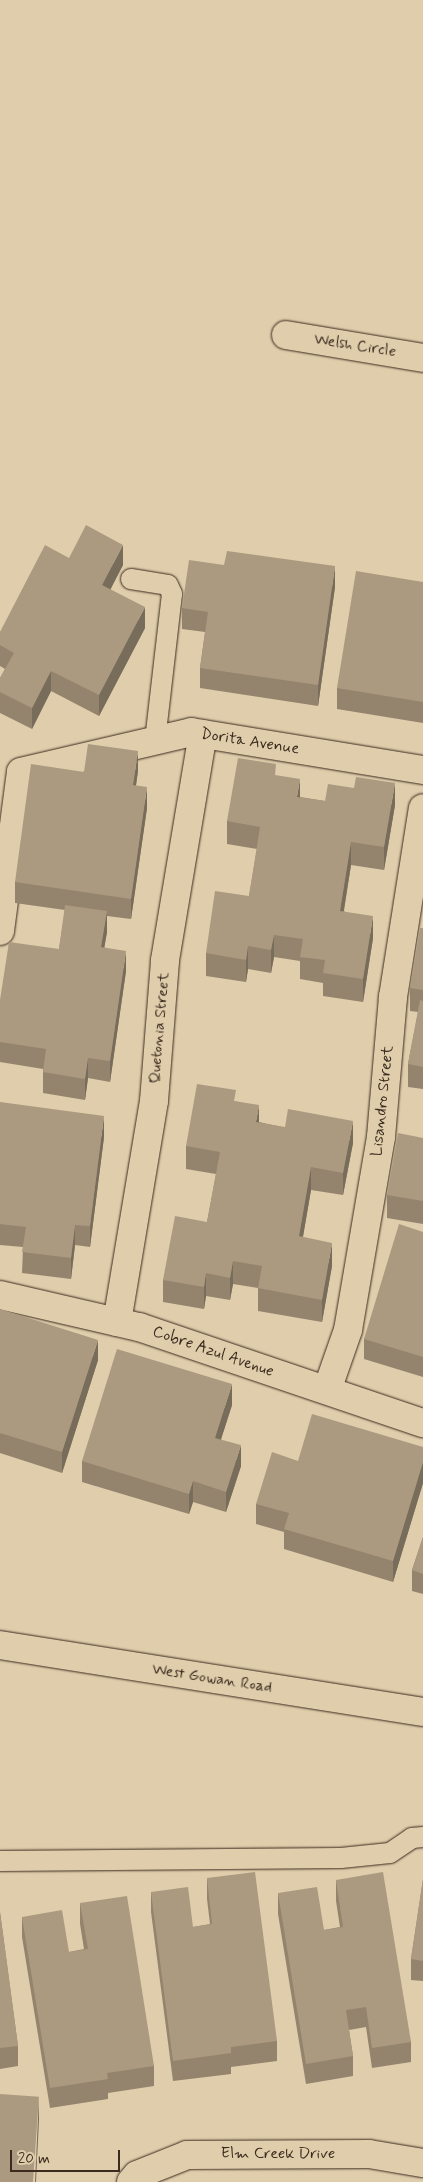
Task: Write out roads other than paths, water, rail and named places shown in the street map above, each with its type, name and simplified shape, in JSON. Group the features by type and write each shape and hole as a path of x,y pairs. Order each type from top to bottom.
{"street":[{"name":"Welsh Circle","path":"286,335 423,358"},
{"name":"Dorita Avenue","path":"0,931 21,772 191,732 423,770"},
{"name":"Quetonia Street","path":"117,1322 154,1101 165,960 203,734"},
{"name":"Lisandro Street","path":"327,1390 348,1330 381,1137 393,997 423,808"},
{"name":"Cobre Azul Avenue","path":"0,1295 117,1322 423,1423"},
{"name":"West Gowan Road","path":"0,1645 423,1712"},
{"name":"Elm Creek Drive","path":"134,2178 187,2155 369,2154 423,2163"}],"lane":[{"path":"131,579 168,585 172,594 154,741"},
{"path":"0,1861 341,1858 390,1853 412,1838 423,1838"}]}
